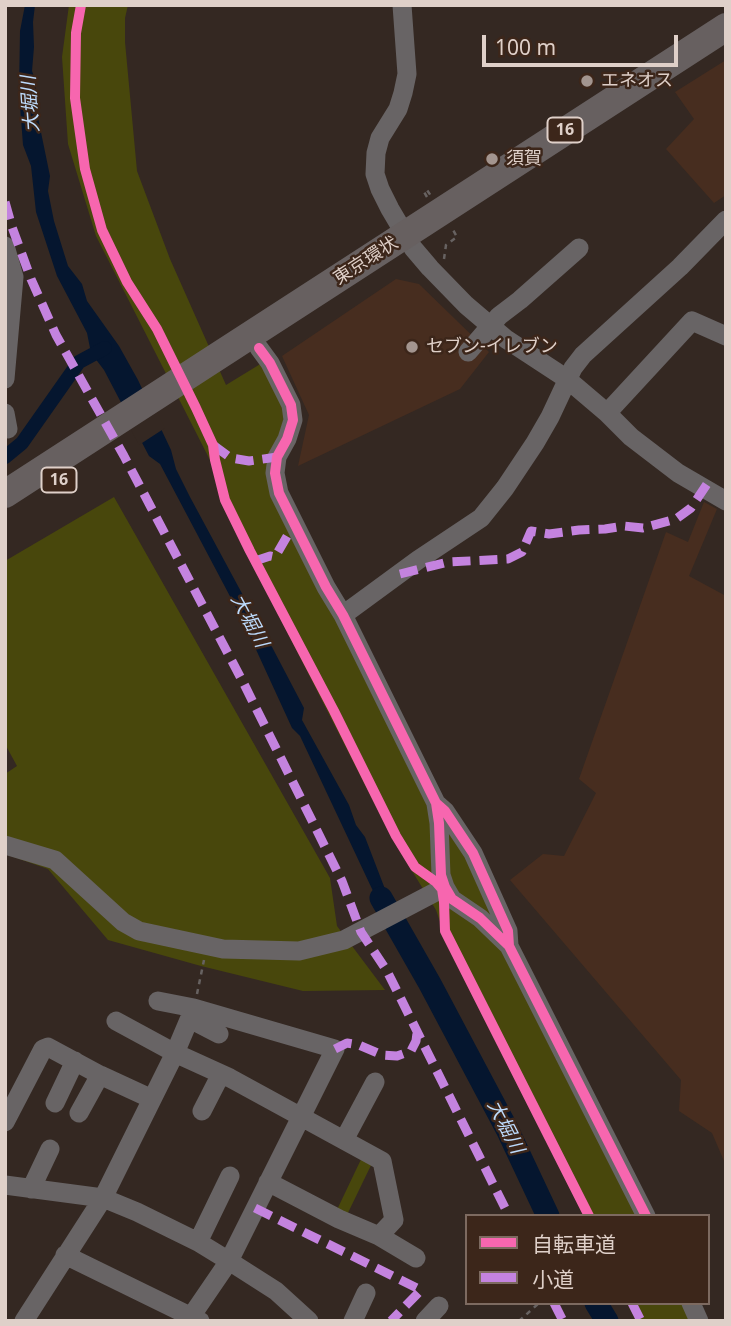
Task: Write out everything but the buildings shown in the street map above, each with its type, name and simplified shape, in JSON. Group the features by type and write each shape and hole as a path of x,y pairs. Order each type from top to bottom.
{"highway":[{"name":"東京環状","path":"5,515 176,392 432,245 726,27"},
{"name":"東京環状","path":"176,392 260,348 432,245 726,48"},
{"name":"東京環状","path":"5,494 108,439"}],"street":[{"path":"402,5 407,74 398,109 380,138 376,153 376,174 390,209 432,245 436,275 491,326 566,379 653,455 726,501"},
{"path":"343,615 481,518 536,443 566,379 583,355 680,267 726,220"},
{"path":"5,246 14,277 5,379"},
{"path":"468,352 499,316 579,248"},
{"path":"607,413 692,321 726,336"},
{"path":"260,348 291,405 293,420 277,457 275,472 279,493 436,803 440,890"},
{"path":"436,803 445,811 473,853 508,930 509,947"},
{"path":"5,845 55,860 122,922 128,920 139,931 223,949 299,951 344,940 440,890"},
{"path":"440,890 480,918 509,947 645,1214"},
{"path":"65,1255 193,1319 229,1261 335,1049 192,1014 158,1000"},
{"path":"192,1014 219,1034"},
{"path":"23,1321 103,1198 192,1014"},
{"path":"116,1021 382,1161 394,1220 379,1236"},
{"path":"5,1122 43,1048 48,1047 152,1099"},
{"path":"55,1103 75,1061"},
{"path":"202,1111 221,1074"},
{"path":"79,1113 100,1075"},
{"path":"344,1140 375,1083"},
{"path":"31,1189 50,1149"},
{"path":"198,1242 230,1176"},
{"path":"268,1182 339,1219 379,1236 416,1258"},
{"path":"5,1185 103,1198 137,1212 198,1242 229,1261 276,1291 309,1321"},
{"path":"353,1321 366,1293"},
{"path":"692,1305 699,1321"},
{"path":"425,1321 439,1306"}],"path":[{"path":"192,1014 207,945"},
{"path":"519,1321 537,1305"}],"shaded area":[{"path":"69,5 128,5 125,42 137,171 170,259 226,385 262,363 287,407 271,464 466,850 640,1214 583,1214 447,942 436,910 393,840 225,510 211,462 96,236 68,144 62,57"},
{"path":"726,60 726,195 714,203 666,149 694,119 675,92"},
{"path":"396,279 419,284 489,352 460,389 298,466 309,415 282,356"},
{"path":"114,497 330,878 337,926 385,990 303,991 108,940 48,869 5,854 5,774 17,766 5,744 5,561"},
{"path":"704,502 717,509 689,576 726,596 724,1161 712,1133 679,1111 681,1080 510,880 543,854 564,856 596,793 579,779 666,532 688,542"},
{"path":"365,1151 375,1157 345,1219 334,1216"},
{"path":"628,1305 685,1305 693,1321 636,1321"}],"water":[{"path":"25,5 35,5 32,71 36,82 36,108 50,176 48,191 54,221 68,266 82,284 87,301 119,346 138,380 190,497 252,612 256,627 272,647 304,708 302,720 349,805 356,825 365,837 390,902 381,908 300,736 292,728 242,619 160,464 149,456 104,370 91,353 87,333 57,276 36,212 31,166 23,145 19,92 20,31"}],"pier":[{"path":"145,388 165,428 139,445 119,406"}],"waterway":[{"path":"5,457 22,443 79,362 105,348"},
{"name":"大堀川","path":"381,898 508,1131 547,1214"},
{"name":"大堀川","path":"597,1305 607,1321"}],"marked path":[{"path":"5,202 31,279 56,335 124,456 244,684 342,881 361,932 387,971 508,1214"},
{"path":"213,445 231,458 249,461 277,457"},
{"path":"400,574 448,562 508,559 522,552 531,531 549,534 624,526 643,528 676,519 691,508 709,481"},
{"path":"255,561 275,557 290,531 296,527"},
{"path":"335,1049 347,1043 382,1055 397,1056 411,1051 417,1033"},
{"path":"255,1208 421,1290 391,1321"},
{"path":"555,1305 563,1321"},
{"path":"633,1305 641,1321"}],"cycle path":[{"path":"81,5 76,33 75,98 85,169 102,230 127,282 157,329 213,445 225,500 396,836 415,867 442,889 445,931 588,1214"},
{"path":"259,348 270,363 291,405 293,420 277,457 275,473 279,493 436,803 445,811 473,853 508,931 509,946 645,1214"},
{"path":"436,803 441,875 445,887 452,899 480,918 509,946"}],"place":[{"name":"エネオス","path":"587,81"},
{"name":"須賀","path":"492,159"},
{"name":"セブン-イレブン","path":"412,347"}]}
